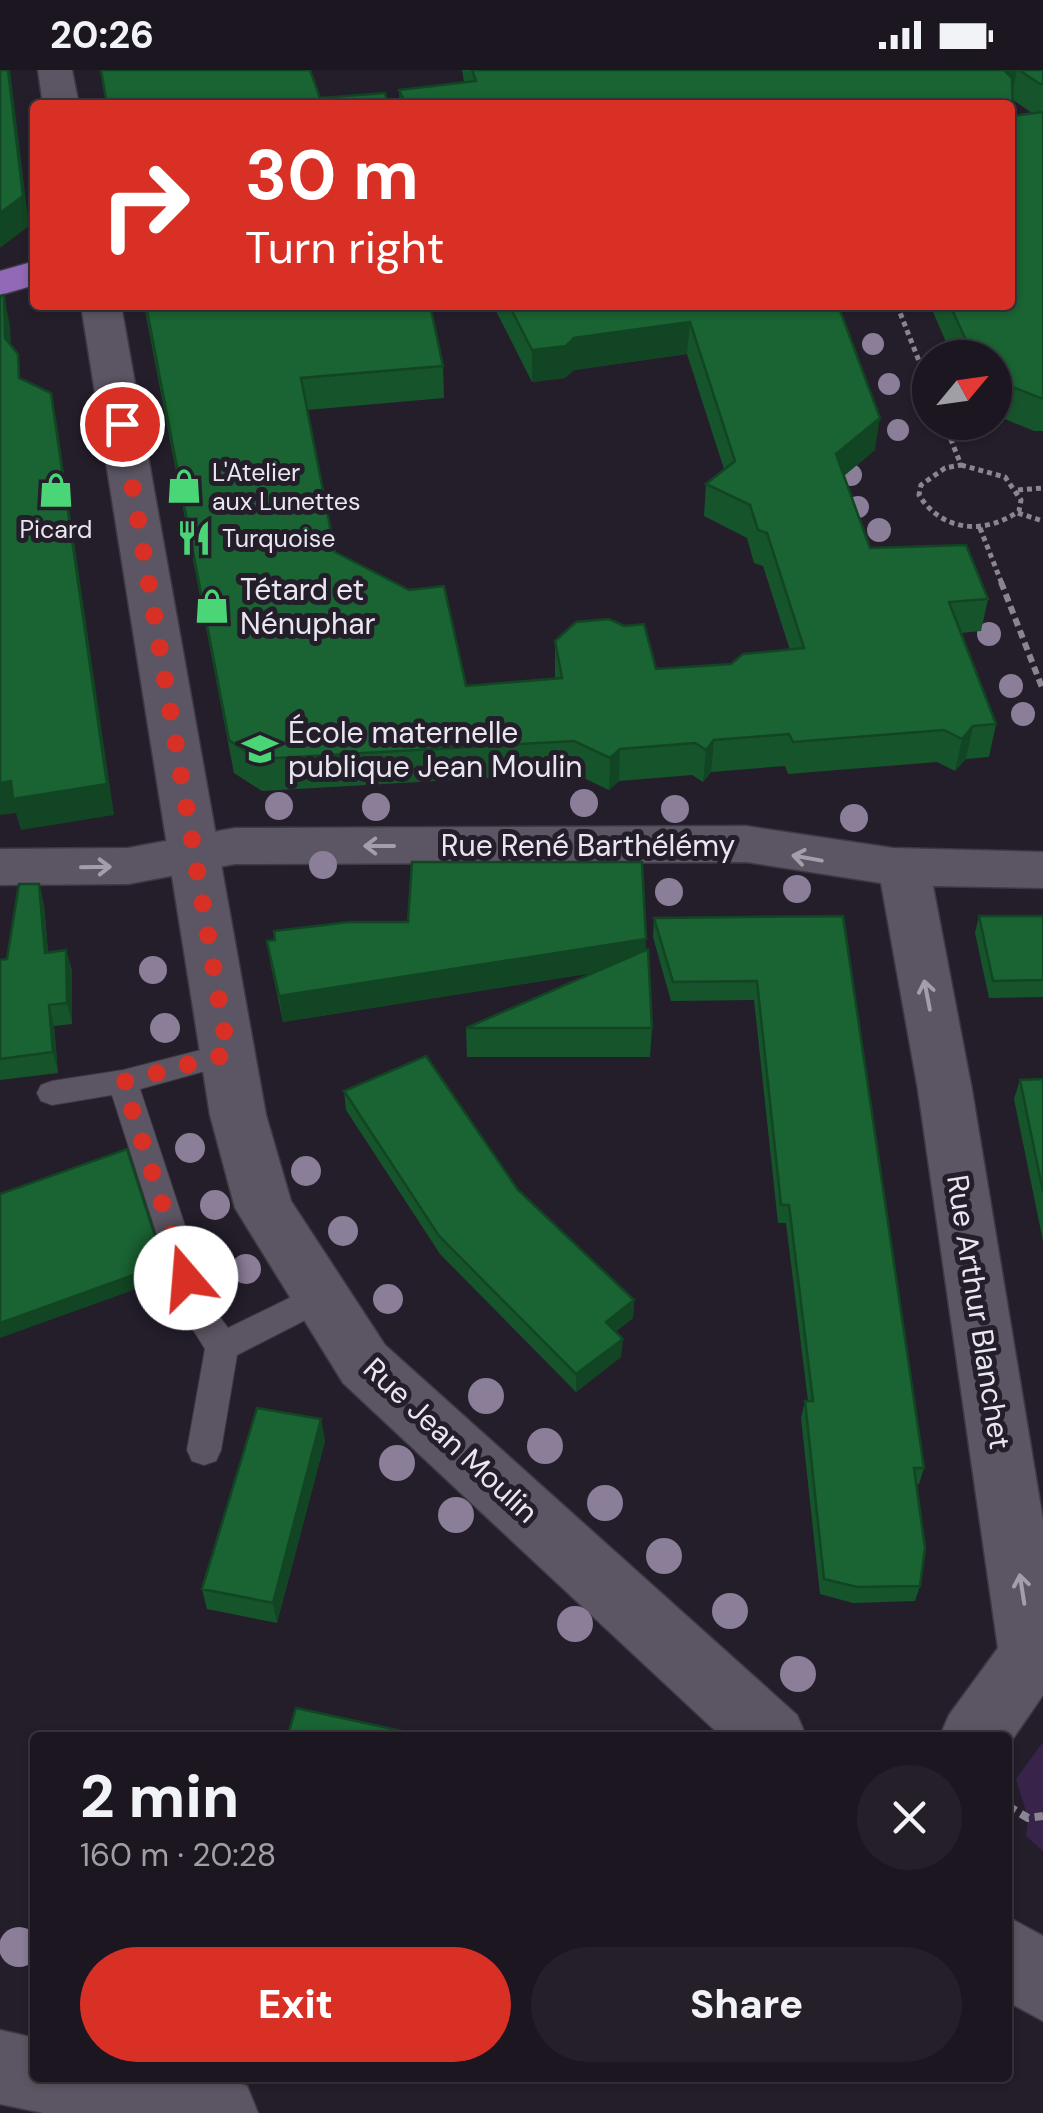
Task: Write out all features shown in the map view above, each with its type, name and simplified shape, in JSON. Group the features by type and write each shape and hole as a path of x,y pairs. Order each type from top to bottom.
{"main road":[{"path":"0,262 30,260"},
{"path":"0,283 30,274"}],"street":[{"path":"55,70 60,100"},
{"name":"Rue Jean Moulin","path":"103,310 238,1115 264,1208 318,1298 364,1364 766,1732"},
{"name":"Rue René Barthélémy","path":"0,868 128,866 235,846 746,844 810,859 904,870 1043,870"},
{"name":"Rue Arthur Blanchet","path":"904,870 945,1090 1032,1656 977,1732"},
{"path":"1012,1956 1043,1985"},
{"path":"0,2067 30,2073"},
{"path":"69,2082 220,2113"}],"lane":[{"path":"52,1092 123,1082 228,1054"},
{"path":"123,1082 197,1310 222,1347 204,1450"},
{"path":"222,1347 318,1298"}],"path":[{"path":"899,310 912,343"},
{"path":"951,440 961,466"},
{"path":"961,466 997,472 1018,490 1021,500 1017,512 996,526 980,528 940,519 919,495 928,476 961,466"},
{"path":"1018,490 1043,488"},
{"path":"1017,512 1043,521"},
{"path":"980,528 1043,690"},
{"path":"1012,1808 1028,1818 1043,1816"}],"shaded area":[{"path":"1043,1742 1043,1851 1026,1836 1028,1818 1016,1779"}],"building":[{"path":"0,70 8,70 23,196 0,213"},
{"path":"101,70 310,70 320,98 385,93 387,100 106,100"},
{"path":"472,70 1013,70 1006,72 1012,78 1013,100 404,100 399,90 476,81"},
{"path":"1019,70 1043,70 1043,84 1040,84"},
{"path":"1043,112 1043,399 1012,387 1012,340 966,340 952,310 1015,310 1015,116"},
{"path":"4,295 5,338 18,354 19,378 51,393 107,784 13,799 11,781 0,783 0,296"},
{"path":"147,310 431,310 443,366 301,378 335,552 409,590 444,586 466,686 562,678 555,641 576,622 609,619 624,626 644,624 656,669 731,664 743,654 804,648 767,533 758,530 750,505 706,484 735,461 690,322 574,338 566,346 532,350 512,310 840,310 880,418 836,454 870,548 966,545 988,599 949,602 996,724 973,726 962,739 944,730 793,742 789,734 714,740 706,750 695,743 620,749 610,758 574,741 258,759 229,740"},
{"path":"412,862 642,862 646,939 279,996 267,941 275,940 274,931 349,922 408,922"},
{"path":"19,884 39,884 45,953 66,950 67,1003 49,1005 53,1052 0,1059 0,960 7,959"},
{"path":"843,916 924,1468 914,1468 925,1548 920,1586 857,1587 824,1579 805,1401 813,1401 789,1205 781,1205 757,981 673,982 654,918"},
{"path":"979,916 1043,916 1043,980 993,981"},
{"path":"648,949 652,1028 466,1028"},
{"path":"426,1056 518,1190 634,1300 606,1322 623,1339 576,1374 439,1236 344,1091"},
{"path":"1043,1079 1043,1192 1020,1080"},
{"path":"127,1149 164,1264 0,1323 0,1194"},
{"path":"257,1408 321,1419 273,1603 202,1589"},
{"path":"296,1708 406,1732 289,1732"}],"place":[{"name":"L'Atelier aux Lunettes","path":"184,486"},
{"name":"Picard","path":"56,490"},
{"name":"Turquoise","path":"194,538"},
{"name":"Tétard et Nénuphar","path":"212,606"},
{"name":"École maternelle publique Jean Moulin","path":"260,749"}],"route":[{"path":"122,424 228,1054 123,1082 186,1278"}]}
